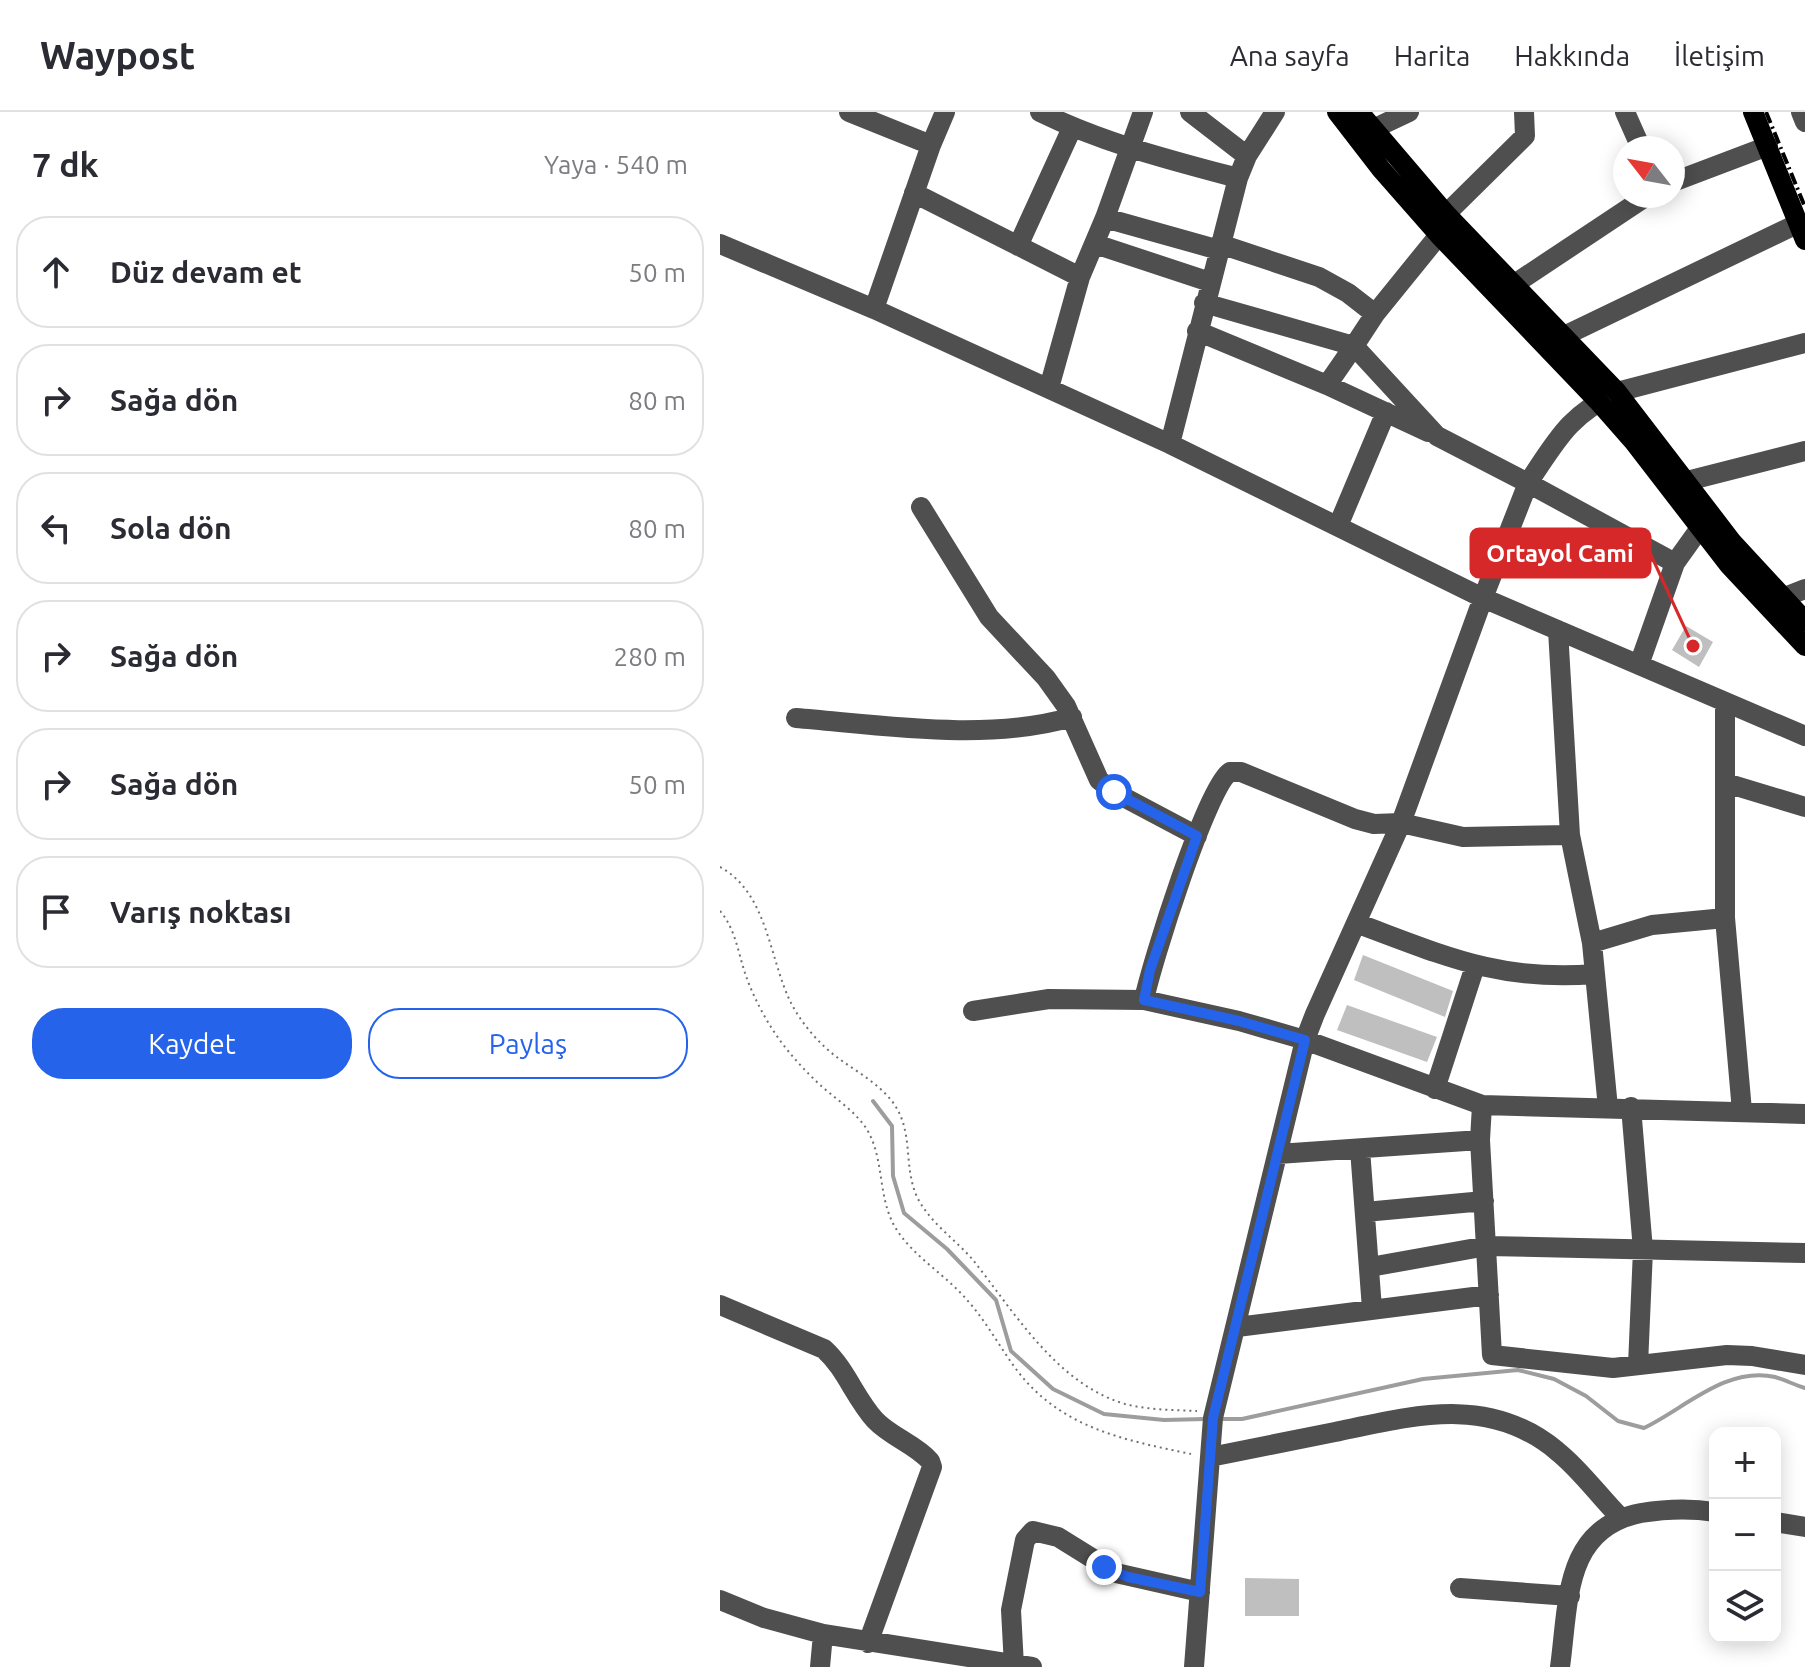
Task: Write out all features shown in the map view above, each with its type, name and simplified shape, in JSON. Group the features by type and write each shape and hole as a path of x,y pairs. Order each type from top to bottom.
{"main road":[{"path":"1337,112 1381,169 1439,235 1634,442 1729,565 1805,646"},
{"path":"1359,112 1446,214 1617,392 1732,542 1805,621"},
{"path":"1753,112 1802,231"}],"street":[{"path":"849,112 931,145"},
{"path":"874,309 945,112"},
{"path":"1040,112 1072,128 1129,149 1238,178"},
{"path":"1049,388 1080,277 1143,112"},
{"path":"1190,112 1247,156"},
{"path":"1170,444 1238,178 1247,156 1275,112"},
{"path":"1373,129 1409,112"},
{"path":"1327,385 1375,314 1439,235 1446,214 1525,136 1524,112"},
{"path":"1625,112 1636,136"},
{"path":"1801,112 1805,122"},
{"path":"1018,246 1072,128"},
{"path":"1685,177 1768,146"},
{"path":"914,193 1080,277"},
{"path":"1513,285 1629,208"},
{"path":"1105,218 1319,277 1348,293 1375,314"},
{"path":"1564,336 1802,231"},
{"path":"720,244 874,309 1170,444 1483,598 1805,736"},
{"path":"1095,244 1210,282"},
{"path":"1204,303 1354,346 1437,436"},
{"path":"1197,331 1327,385 1437,436 1675,563"},
{"path":"1194,1667 1213,1422 1305,1040 1401,823 1528,483 1568,426 1598,401 1617,392 1805,343"},
{"path":"1338,526 1386,412"},
{"path":"1687,481 1805,451"},
{"path":"921,507 978,602 1046,678 1072,717 1099,780 1114,792 1197,836"},
{"path":"1639,665 1675,563 1700,528"},
{"path":"1782,598 1805,589"},
{"path":"1558,630 1570,835 1592,943 1608,1108"},
{"path":"1725,702 1725,918 1742,1111"},
{"path":"796,718 932,729 1015,728 1072,717"},
{"path":"1144,1000 1150,970 1197,836 1222,779 1236,771 1364,822 1384,825 1401,823 1463,837 1570,835"},
{"path":"1726,783 1805,807"},
{"path":"1592,943 1652,925 1725,918"},
{"path":"1356,923 1475,966 1544,976 1595,974"},
{"path":"1435,1089 1475,966"},
{"path":"973,1011 1049,999 1144,1000 1239,1021 1305,1040 1482,1105 1805,1114"},
{"path":"1482,1105 1480,1140 1492,1355 1613,1368 1727,1355 1805,1365"},
{"path":"1631,1107 1643,1250 1638,1365"},
{"path":"1278,1154 1480,1140"},
{"path":"1360,1149 1372,1309"},
{"path":"1365,1212 1484,1201"},
{"path":"1370,1267 1487,1246 1805,1253"},
{"path":"1237,1327 1489,1295"},
{"path":"720,1305 824,1349 877,1421 930,1461 932,1467 868,1643"},
{"path":"1210,1457 1422,1414 1472,1414 1528,1432 1557,1451 1620,1517"},
{"path":"1560,1667 1575,1568 1581,1552 1604,1526 1620,1517 1677,1509 1709,1512"},
{"path":"1781,1523 1805,1527"},
{"path":"720,1600 764,1618 823,1634 1023,1666 1011,1610 1025,1540 1033,1531 1058,1537 1116,1573 1200,1592"},
{"path":"1460,1588 1570,1596"},
{"path":"820,1667 823,1634"}],"path":[{"path":"720,867 743,885 754,902 785,990 802,1021 823,1045 879,1087 897,1108 908,1135 912,1180 924,1208 969,1255 1050,1355 1081,1383 1122,1403 1213,1422"},
{"path":"720,911 730,925 754,995 774,1032 798,1063 859,1119 870,1136 886,1208 895,1227 990,1327 1026,1381 1065,1415 1098,1432 1210,1457"}],"building":[{"path":"1686,626 1713,642 1699,667 1672,650"},
{"path":"1363,955 1453,991 1445,1017 1354,980"},
{"path":"1347,1005 1437,1037 1427,1062 1337,1030"},
{"path":"1245,1578 1299,1579 1299,1616 1245,1616"}],"waterway":[{"path":"873,1101 892,1126 893,1176 904,1213 947,1249 996,1300 1011,1351 1053,1389 1104,1414 1164,1420 1206,1419"},
{"path":"1219,1419 1242,1419 1423,1379 1518,1370 1554,1379 1586,1396 1618,1421 1644,1428 1706,1391 1739,1378 1757,1375 1775,1377 1805,1388"}],"railway":[{"path":"1766,112 1805,207"}],"place":[{"name":"Ortayol Cami","path":"1693,646"}],"route":[{"path":"1104,1567 1128,1577 1200,1592 1213,1418 1305,1040 1239,1021 1144,1000 1150,970 1197,836 1114,792"}]}
